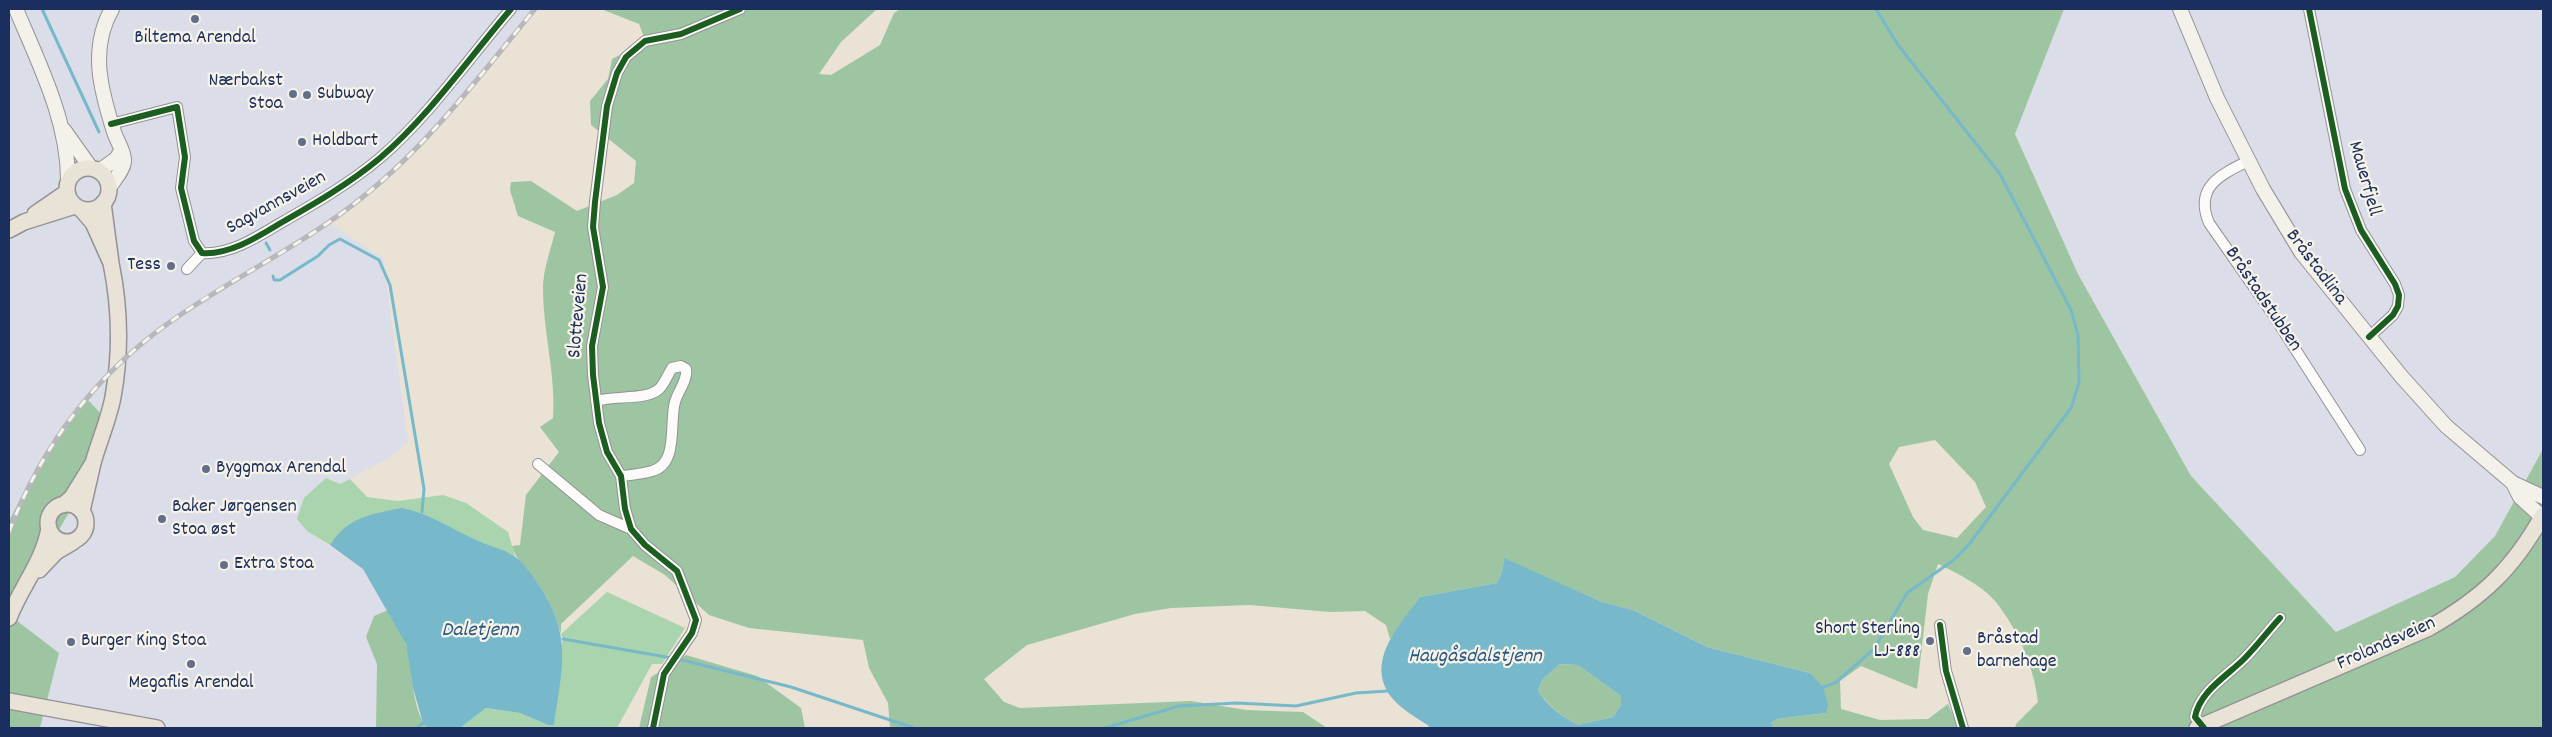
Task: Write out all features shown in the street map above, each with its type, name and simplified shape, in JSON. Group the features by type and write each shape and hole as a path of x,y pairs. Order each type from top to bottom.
{"main road":[{"path":"16,9 63,129 68,158 67,187 78,207 93,223 112,263"},
{"path":"82,511 93,463 113,397 119,328 117,291 103,203 108,188 124,164 124,158 111,124 103,94 98,45 101,32 112,9"},
{"name":"Bråstadlina","path":"2180,9 2207,76 2248,161 2274,210 2301,252 2369,338 2446,426 2513,483 2543,497"},
{"path":"63,129 95,170 104,176 108,188"},
{"path":"9,230 24,222 67,187 79,170 95,170 116,159 120,151"},
{"path":"24,222 78,207 93,209 103,203"},
{"path":"9,618 32,576 46,544 50,516 72,497 93,463"},
{"name":"Bråstadlina","path":"2513,483 2520,497 2543,516"},
{"path":"32,576 56,552 80,538 86,529 86,518 82,511 73,505 62,505"},
{"name":"Frolandsveien","path":"2201,728 2428,628 2461,609 2480,595 2512,562 2526,544 2543,516"},
{"path":"49,528 51,534 61,541 73,542"},
{"path":"13,702 129,726 157,728"}],"street":[{"name":"Sagvannsveien","path":"202,253 215,254 226,251 268,231 330,194 381,157 405,134 510,9"},
{"name":"Slotteveien","path":"631,529 625,509 621,476 607,452 592,375 592,346 603,287 593,227 607,106 617,73 626,57 645,41 681,34 740,9"},
{"name":"Mauerfjell","path":"2309,9 2345,190 2361,230 2395,284 2399,295 2398,306 2393,315 2369,338"},
{"path":"111,124 177,107 185,157 181,188 194,241 202,253 187,269"},
{"name":"Bråstadstubben","path":"2248,161 2213,181 2205,199 2205,215 2277,321 2360,450"},
{"path":"596,401 608,397 641,397 653,393 661,387 672,368 681,366 686,369 687,376 674,403 669,455 663,466 653,471 621,476"},
{"name":"Slotteveien","path":"538,464 600,515 631,529 645,544 677,571 696,620 692,633 664,674 653,728"},
{"path":"2201,728 2195,716 2197,705 2226,674 2244,660 2280,618"},
{"path":"1940,625 1946,671 1963,728"}],"shaded area":[{"path":"14,9 534,9 445,115 373,189 327,222 383,258 408,442 389,458 340,484 332,479 307,531 363,569 388,610 374,616 366,637 377,664 376,728 40,728 46,709 12,617 88,400 37,466 9,521 9,14 15,16"},
{"path":"2064,9 2543,9 2543,449 2495,536 2455,577 2336,632 2191,476 2078,274 2015,133"}],"green space":[{"path":"601,9 877,9 841,42 819,74 831,75 880,45 894,13 901,9 2064,9 2015,134 2078,274 2191,476 2336,632 2455,577 2495,536 2543,449 2543,728 2015,728 2016,724 2038,702 2033,675 2018,636 1990,595 1968,580 1938,564 1928,594 1917,689 1861,666 1840,681 1841,709 1880,720 1928,719 1948,704 1959,728 1775,728 1771,723 1777,719 1826,713 1810,673 1707,647 1633,610 1602,602 1504,559 1502,572 1497,583 1420,597 1390,639 1386,625 1365,611 1330,612 1250,605 1171,608 1135,614 1027,645 984,679 1004,702 1020,708 1191,701 1246,710 1303,712 1327,728 890,728 888,703 869,668 863,640 749,628 709,615 665,575 633,556 561,624 561,634 547,598 539,584 518,559 512,546 520,545 526,495 559,452 540,427 553,418 553,386 545,321 543,281 555,232 518,216 510,190 511,182 531,181 577,211 617,195 634,183 636,161 591,125 590,101 608,79 612,59 646,42 639,24","holes":["1935,440 1975,482 1986,507 1957,538 1923,530 1913,517 1889,464 1899,447"]},
{"path":"88,400 108,421 96,467 28,582 12,617 59,653 40,728 9,728 9,521 37,466"},
{"path":"326,478 340,484 350,479 367,497 398,501 443,495 466,503 508,532 515,556 472,539 333,540 330,545 307,531 297,519 304,498"},
{"path":"607,592 685,628 662,664 652,664 617,728 460,728 486,708 520,713 548,725 563,639 561,634"},
{"path":"388,610 405,641 415,700 422,720 428,728 376,728 377,664 366,637 374,616"},
{"path":"686,655 757,676 801,708 805,728 639,728 651,677"},
{"path":"1560,664 1578,665 1621,696 1621,705 1613,717 1578,725 1551,706 1538,690 1543,679"}],"water":[{"name":"Daletjenn","path":"402,508 429,517 509,553 528,569 537,581 550,603 561,637 562,669 554,725 548,725 520,713 486,708 460,728 428,728 423,723 413,688 406,644 363,569 330,545 344,528 361,518"},
{"name":"Haugåsdalstjenn","path":"1504,558 1602,602 1633,610 1707,647 1810,673 1823,687 1828,704 1826,713 1777,719 1771,723 1775,728 1427,728 1429,726 1410,714 1392,698 1384,685 1383,658 1388,645 1420,597 1497,583 1502,572","holes":["1560,664 1578,665 1621,696 1621,705 1613,717 1578,725 1555,710 1542,696 1538,690 1543,679"]}],"waterway":[{"path":"42,9 99,132"},
{"path":"1823,687 1835,683 1874,649 1907,593 1955,559 1970,543 2071,408 2079,383 2078,335 2071,310 2000,174 1898,45 1876,9"},
{"path":"273,276 274,280 280,280 318,256 329,245 340,239 379,260 390,285 424,489 422,512"},
{"path":"266,243 270,250"},
{"path":"563,639 672,658"},
{"path":"678,659 791,687 914,728"},
{"path":"1105,728 1179,706 1237,703 1296,706 1356,693 1388,691"},
{"path":"417,728 423,723"}],"railway":[{"path":"9,532 22,501 54,442 95,389 118,365 143,342 170,322 218,290 293,246 364,196 433,130 535,9"}],"cycle path":[{"path":"111,124 177,107 185,157 181,188 194,241 202,253 222,251 252,240 305,209 344,185 380,158 398,142 432,105 511,9"},
{"path":"653,728 664,674 692,633 696,620 677,571 645,545 631,529 625,509 621,476 607,452 599,423 593,375 592,346 603,287 593,227 595,202 607,106 617,73 626,57 645,41 681,34 740,9"},
{"path":"2309,9 2345,189 2361,230 2395,284 2399,295 2398,306 2393,315 2369,337"},
{"path":"2204,728 2195,717 2202,699 2249,654 2280,618"},
{"path":"1940,625 1946,671 1963,728"}],"place":[{"name":"Biltema Arendal","path":"195,19"},
{"name":"Nærbakst Stoa","path":"293,94"},
{"name":"Subway","path":"307,95"},
{"name":"Holdbart","path":"302,142"},
{"name":"Tess","path":"171,266"},
{"name":"Byggmax Arendal","path":"206,469"},
{"name":"Baker Jørgensen Stoa øst","path":"162,519"},
{"name":"Extra Stoa","path":"224,565"},
{"name":"Short Sterling LJ-888","path":"1930,641"},
{"name":"Burger King Stoa","path":"71,642"},
{"name":"Bråstad barnehage","path":"1967,651"},
{"name":"Megaflis Arendal","path":"191,664"}]}
